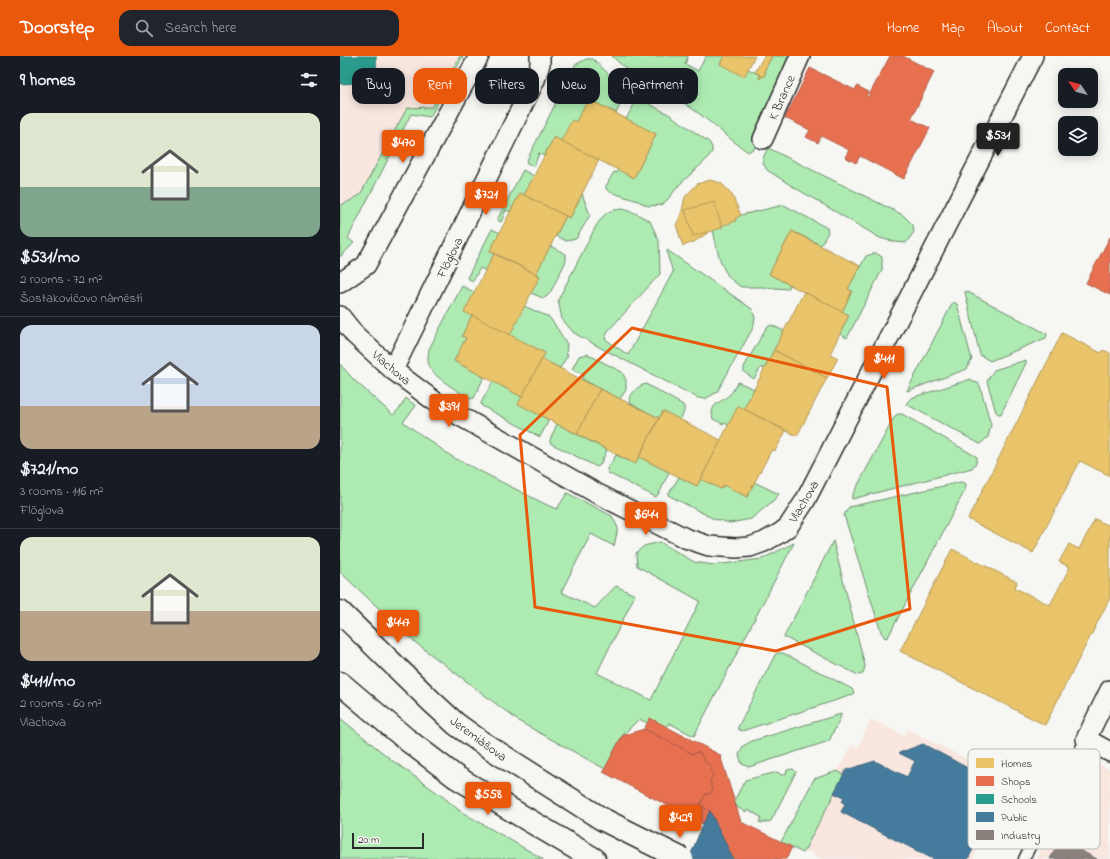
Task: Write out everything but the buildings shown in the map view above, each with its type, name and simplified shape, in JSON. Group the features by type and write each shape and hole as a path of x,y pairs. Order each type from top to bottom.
{"main road":[{"name":"Jeremiášova","path":"340,612 456,724 481,742 602,819 682,859"},
{"path":"340,683 406,739 456,777 594,859"}],"street":[{"path":"340,283 366,265 479,56"},
{"name":"Flöglova","path":"393,370 535,80 540,64 540,56"},
{"name":"K Brance","path":"763,139 800,56"},
{"name":"Vlachova","path":"340,316 355,335 393,370 437,403 596,493 685,538 699,543 710,546 736,548 750,547 764,542 784,530 805,501 1033,56"},
{"path":"1110,690 1086,739 1110,752"}],"lane":[{"path":"1080,749 1086,739"},
{"path":"1024,859 1029,849"}],"highlighted area":[{"path":"632,328 887,387 910,609 776,651 535,607 520,435"}],"shaded area":[{"path":"340,56 460,56 453,68 413,68 413,104 434,104 432,107 407,108 360,195 340,205"},
{"path":"871,719 904,736 907,729 968,760 968,849 978,849 973,859 822,859 808,851 803,853 843,775 837,771 852,745 858,748"},
{"path":"1100,765 1110,770 1110,859 1037,859 1042,849 1100,849"}],"green space":[{"path":"460,56 463,56 457,68 453,68"},
{"path":"612,56 688,56 685,64 692,68 626,68"},
{"path":"706,56 724,56 720,64 746,68 760,75 760,79 764,76 766,72 764,71 772,56 793,56 758,135 756,147 748,152 685,104 698,104 698,71"},
{"path":"586,59 593,59 608,74 608,104 621,104 616,113 598,104 600,104 600,68 573,68 575,65"},
{"path":"434,104 437,104 430,117 411,114 348,238 354,243 340,257 340,205 360,195 407,108 432,107"},
{"path":"555,104 585,104 576,122 561,141 554,137 544,156 539,153 534,167 526,162"},
{"path":"634,104 649,104 670,115 709,142 712,147 712,152 705,161 679,185 662,205 648,206 638,201 610,192 606,189 606,186 614,172 617,173 618,169 634,178 656,134 626,119"},
{"path":"768,148 903,215 913,225 914,232 906,243 880,238 767,170 763,163 763,158"},
{"path":"523,170 534,176 524,195 520,193 510,212 506,210 501,222 497,220"},
{"path":"582,194 590,215 576,239 566,241 556,236 566,216 570,218"},
{"path":"784,205 827,228 828,232 821,245 792,231 769,274 790,285 788,289 741,287 730,278 723,266 718,254 713,229 741,215"},
{"path":"623,209 635,213 650,221 659,241 660,274 608,331 605,339 628,355 673,272 667,250 752,309 755,318 753,328 717,392 705,399 698,398 574,333 562,319 558,300 596,226 610,211"},
{"path":"492,229 500,233 490,251 494,254 486,271 480,268 473,281 467,278"},
{"path":"550,246 566,254 566,261 550,293 543,298 531,293 540,276 536,274"},
{"path":"876,253 882,257 882,270 847,338 840,334 849,315 842,312 852,291 848,289 866,256"},
{"path":"462,286 474,292 472,315 462,336 466,338 454,361 484,377 474,398 470,399 448,385 432,372 428,360 429,349"},
{"path":"966,291 1047,334 1046,338 990,361 980,355"},
{"path":"953,302 957,304 972,360 967,369 907,391"},
{"path":"524,306 549,317 567,344 566,354 568,355 560,368 542,359 545,353 510,335"},
{"path":"771,325 784,331 764,369 761,367 754,379 744,372 744,367 766,328"},
{"path":"587,354 622,372 626,380 626,390 620,399 582,379 584,375 572,369 579,356"},
{"path":"1026,360 1026,363 1001,414 999,414 996,412 987,381 994,370"},
{"path":"340,364 354,380 393,415 400,408 406,398 416,406 403,422 454,458 557,509 567,493 612,516 618,528 614,546 591,534 561,592 595,608 616,586 635,595 597,673 651,700 700,601 637,566 636,553 644,546 660,542 694,562 714,565 762,559 794,543 694,736 669,723 665,731 639,719 622,736 605,769 520,722 416,643 340,572"},
{"path":"971,379 980,386 991,425 988,437 980,444 906,404 911,398"},
{"path":"493,381 522,397 519,404 549,420 540,437 482,406 481,403"},
{"path":"738,382 754,389 744,409 738,406 729,426 713,419 712,414 716,404 726,398 733,391"},
{"path":"646,384 683,405 684,410 680,420 663,411 659,418 630,403 631,400 629,399 634,391 640,386"},
{"path":"902,414 977,457 976,463 972,468 852,499 852,496 895,416"},
{"path":"557,424 607,450 600,465 597,467 550,443"},
{"path":"616,455 635,464 639,457 669,472 661,490 656,497 608,473 607,469"},
{"path":"679,477 697,486 701,479 721,489 724,485 747,497 754,482 779,494 751,519 730,523 714,519 668,495"},
{"path":"961,482 966,484 965,490 888,637 885,638 881,632 844,515 849,507"},
{"path":"833,541 865,666 863,674 858,675 784,637"},
{"path":"778,653 783,653 852,689 854,693 852,695 742,731 738,729 738,727 775,655"},
{"path":"841,714 829,741 749,767 742,764 739,755 743,746 752,741"},
{"path":"340,718 393,761 442,796 460,811 543,859 340,859"},
{"path":"793,769 796,772 771,821 762,823 759,822 761,817 748,810 745,812 737,807 734,801 745,780 778,772 781,775 786,774 787,770"},
{"path":"837,771 844,775 803,853 781,842 814,779"}]}
